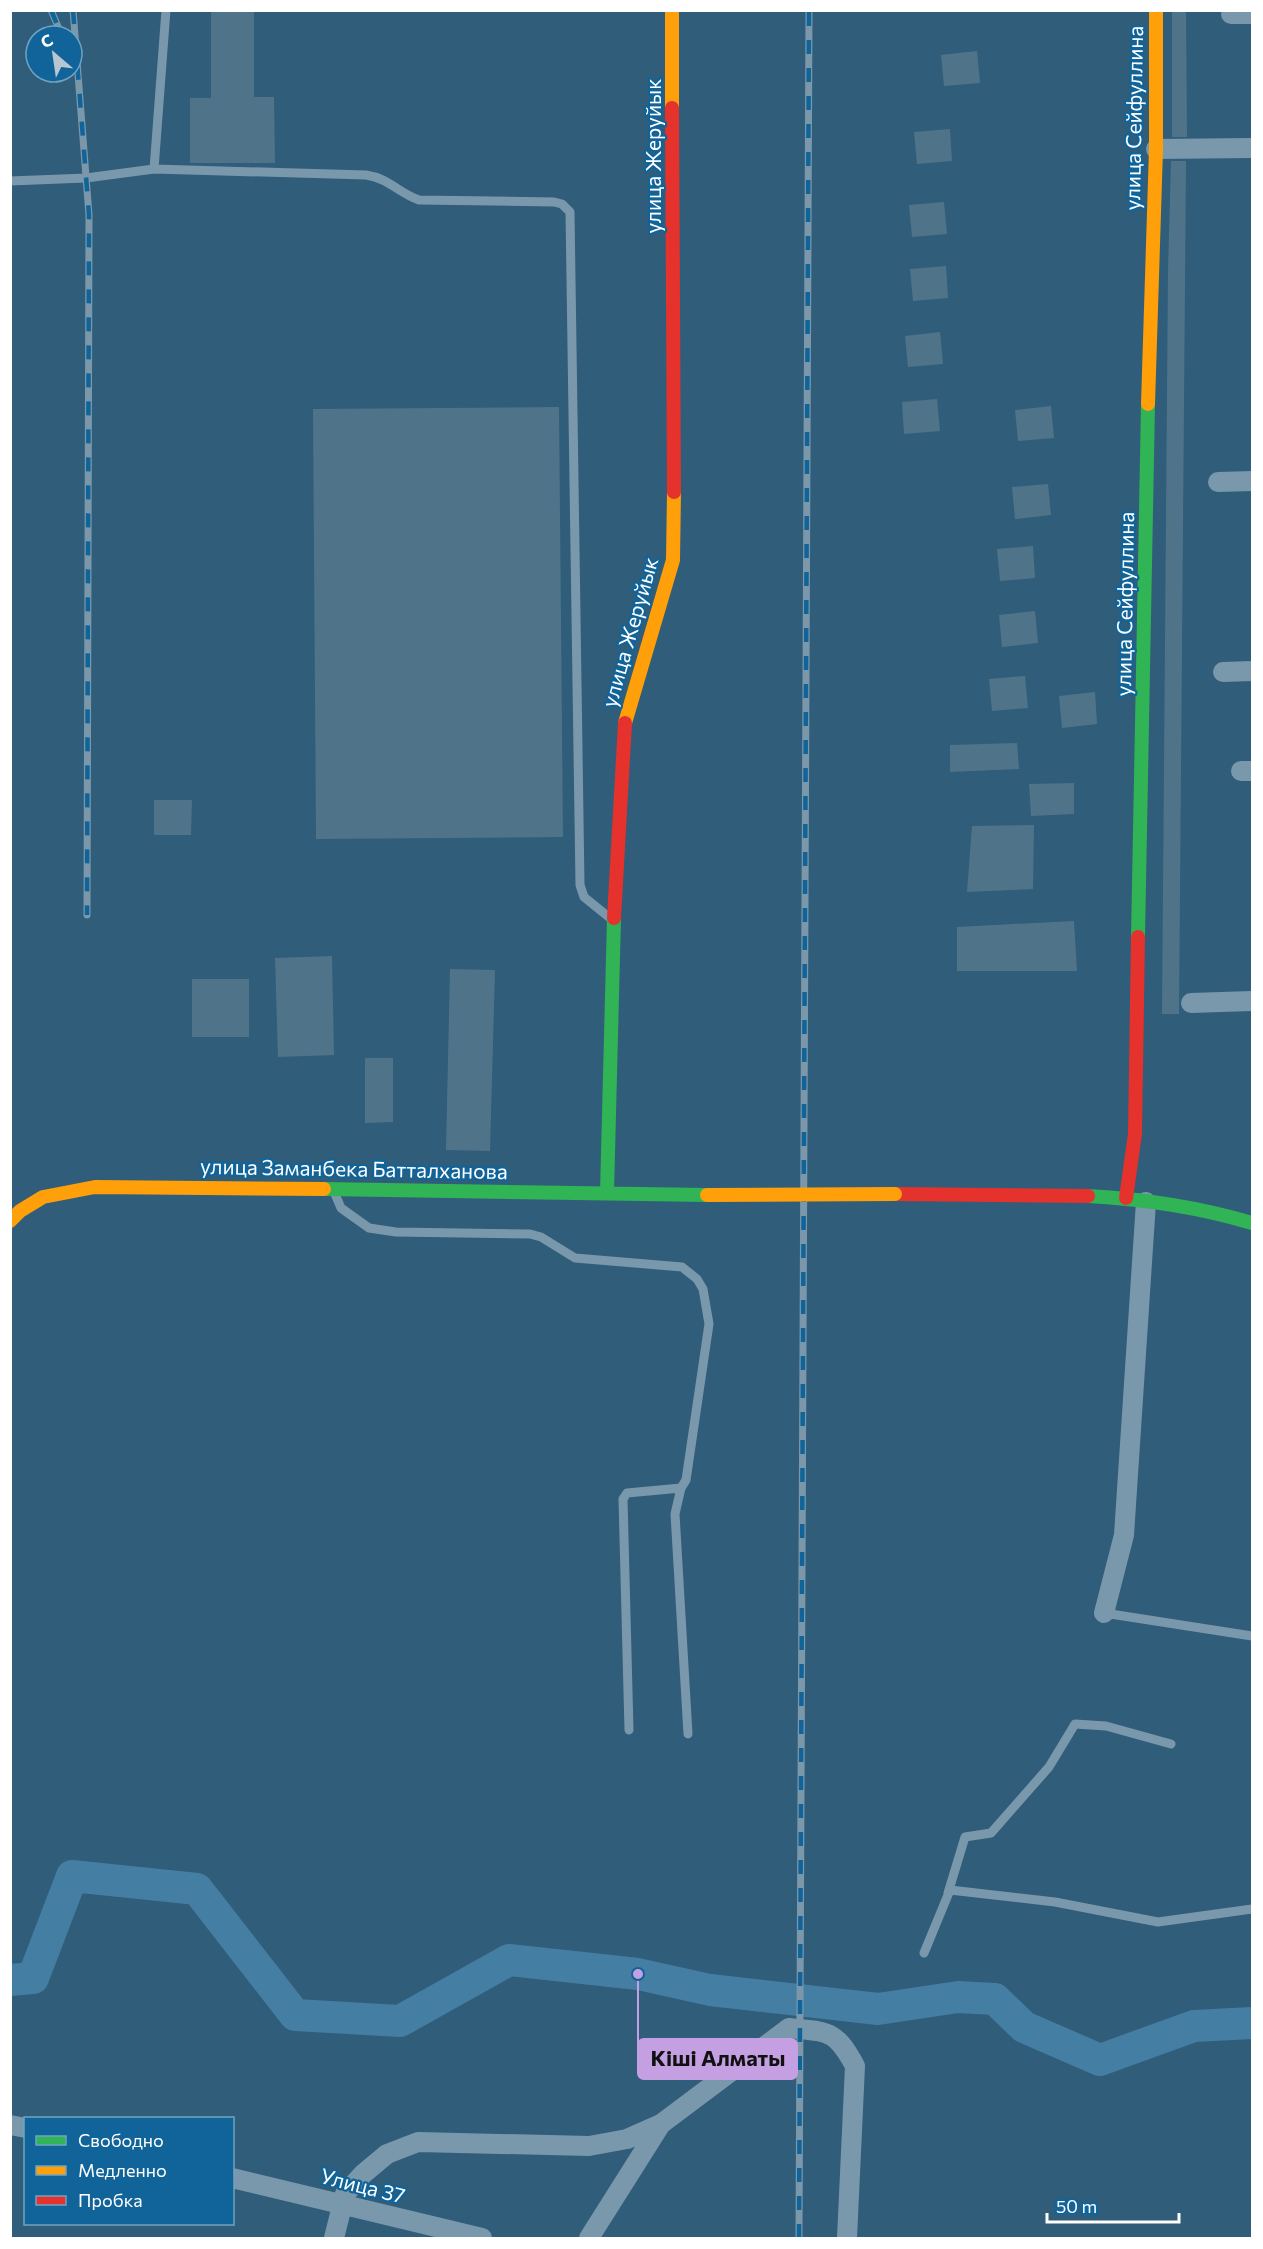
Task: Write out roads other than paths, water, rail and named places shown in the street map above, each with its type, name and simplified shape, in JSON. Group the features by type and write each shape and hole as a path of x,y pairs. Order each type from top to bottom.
{"street":[{"name":"улица Жеруйык","path":"608,1193 614,920 624,727 673,560 674,546 672,10"},
{"name":"улица Сейфуллина","path":"1126,1198 1135,1134 1148,382 1156,149 1156,10"},
{"path":"1231,14 1252,14"},
{"path":"1156,149 1252,148"},
{"path":"1218,482 1252,481"},
{"path":"1223,672 1252,671"},
{"path":"1191,1003 1252,1001"},
{"name":"улица Заманбека Батталханова","path":"10,1221 20,1204 47,1195 109,1186 707,1195 895,1194 1126,1198"},
{"path":"1126,1198 1187,1206 1252,1223"},
{"path":"1104,1613 1124,1535 1146,1202"},
{"path":"334,2238 345,2194 363,2174 387,2154 418,2142 589,2146 627,2139 661,2124 789,2028 828,2032 844,2044 855,2066 847,2238"},
{"path":"589,2238 661,2124"},
{"name":"Улица 37","path":"234,2178 482,2238"}],"lane":[{"path":"154,169 166,10"},
{"path":"10,181 87,178 154,169 366,175 380,177 404,195 419,200 554,202 562,204 570,212 580,885 584,897 614,920"},
{"path":"333,1189 341,1208 369,1228 396,1232 530,1234 541,1237 575,1258 682,1268 690,1272 703,1289 709,1324 686,1480 681,1488 675,1514 688,1734"},
{"path":"629,1730 623,1499 627,1493 681,1488"},
{"path":"1104,1613 1252,1636"},
{"path":"924,1953 948,1893 965,1837 991,1833 1049,1767 1075,1724 1106,1726 1172,1744"},
{"path":"948,1893 950,1890 1055,1902 1158,1922 1252,1909"}],"waterway":[{"path":"10,1980 33,1978 72,1876 197,1889 295,2015 400,2021 509,1960 638,1974 710,1990 878,2009 958,1997 995,1999 1024,2027 1100,2060 1194,2026 1252,2023"}],"railway":[{"path":"51,10 57,24"},
{"path":"73,10 89,215 87,915"},
{"path":"799,2238 809,10"}],"place":[{"name":"Кіші Алматы","path":"638,1974"}]}
